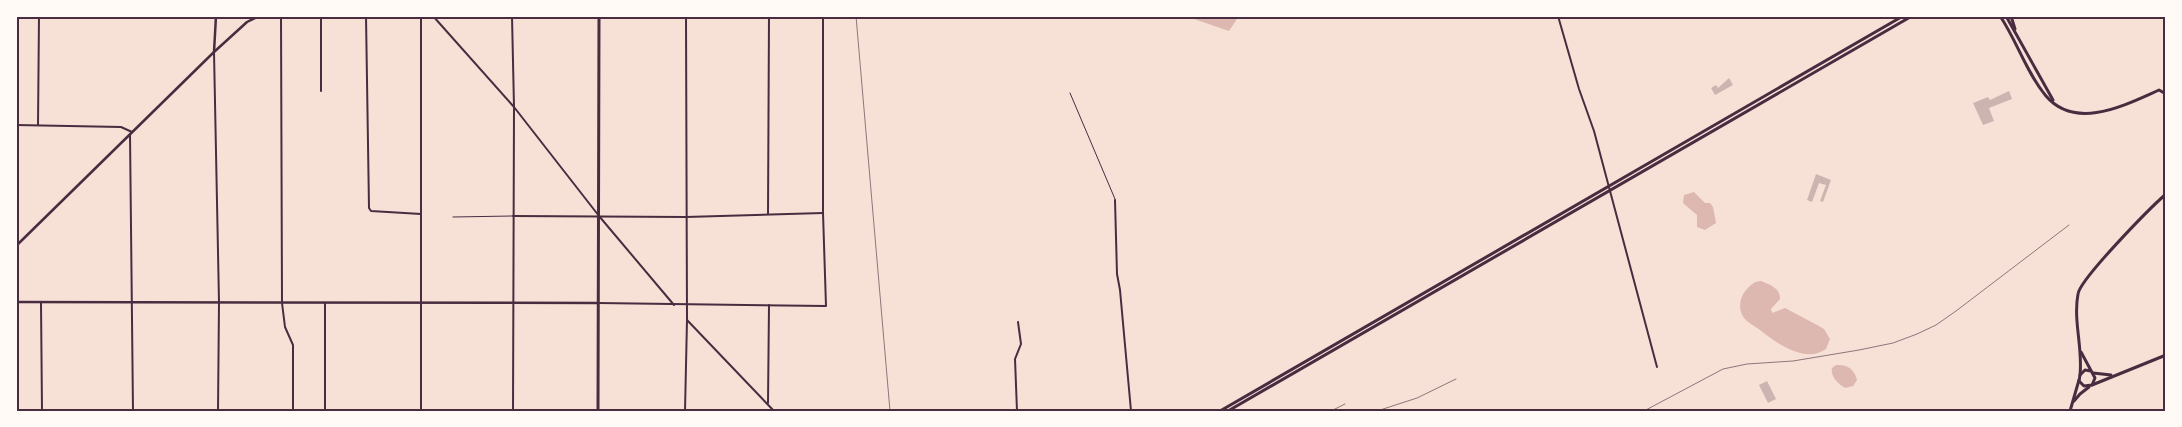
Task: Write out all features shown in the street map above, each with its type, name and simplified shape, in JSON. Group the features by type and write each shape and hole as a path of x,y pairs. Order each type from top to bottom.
{"main road":[{"path":"598,411 599,16"},
{"path":"1228,411 1903,16"},
{"path":"1220,411 1912,16"},
{"path":"2000,16 2046,96 2069,111 2093,113 2118,107 2159,90 2166,94"},
{"path":"2006,16 2054,102"},
{"path":"2011,16 2016,32"},
{"path":"2070,411 2079,377 2080,350 2077,308 2080,286 2166,194"},
{"path":"2080,350 2096,378 2091,386"},
{"path":"2073,404 2080,394 2091,386 2166,355"},
{"path":"2079,377 2085,370 2104,375 2114,375"},
{"path":"2079,377 2084,386 2091,386"}],"street":[{"path":"38,125 40,16"},
{"path":"216,16 214,52 220,302 218,411"},
{"path":"16,246 214,52 247,22 259,16"},
{"path":"281,16 282,302 286,327 293,345 293,411"},
{"path":"321,16 321,91"},
{"path":"366,16 369,208 372,211 421,214"},
{"path":"421,16 421,411"},
{"path":"434,16 514,107 599,216 674,305"},
{"path":"512,16 514,107 512,216 513,411"},
{"path":"685,411 687,320 686,16"},
{"path":"768,214 769,16"},
{"path":"16,302 598,303 826,306 823,213 823,16"},
{"path":"1558,16 1579,89 1594,131 1657,367"},
{"path":"2159,90 2166,88"},
{"path":"16,125 121,127 131,133"},
{"path":"131,133 133,411"},
{"path":"1115,200 1117,274 1131,411"},
{"path":"512,216 686,217 823,213"},
{"path":"41,302 42,411"},
{"path":"325,303 325,411"},
{"path":"768,404 769,306"},
{"path":"687,320 774,411"},
{"path":"1017,411 1015,359 1021,344 1018,322"}],"lane":[{"path":"1070,93 1115,200"},
{"path":"453,217 512,216"}],"shaded area":[{"path":"1192,16 1239,16 1229,31 1191,18"},
{"path":"1694,192 1705,203 1710,203 1713,207 1716,223 1705,230 1697,227 1697,215 1683,203 1684,195"},
{"path":"1761,281 1774,287 1780,295 1780,299 1771,309 1772,313 1785,308 1824,329 1830,339 1826,349 1818,353 1809,354 1791,350 1774,341 1746,320 1740,308 1742,297 1751,285"},
{"path":"1836,365 1844,365 1852,370 1857,380 1853,386 1845,388 1835,380 1832,368"}],"building":[{"path":"1729,78 1733,85 1715,95 1711,88 1716,85 1718,88"},
{"path":"2009,91 2012,99 1989,108 1994,121 1983,125 1973,103 1988,97 1990,100"},
{"path":"1816,174 1831,180 1823,202 1820,201 1826,185 1819,183 1812,202 1807,200"},
{"path":"1767,381 1776,399 1768,403 1759,385"}],"railway":[{"path":"856,16 890,411"},
{"path":"1644,411 1723,369 1747,364 1793,361 1859,350 1893,343 1917,334 1936,325 1956,311 2069,225"},
{"path":"1377,411 1417,398 1456,379"},
{"path":"1331,411 1345,404"},
{"path":"1392,411 1411,411"}]}
